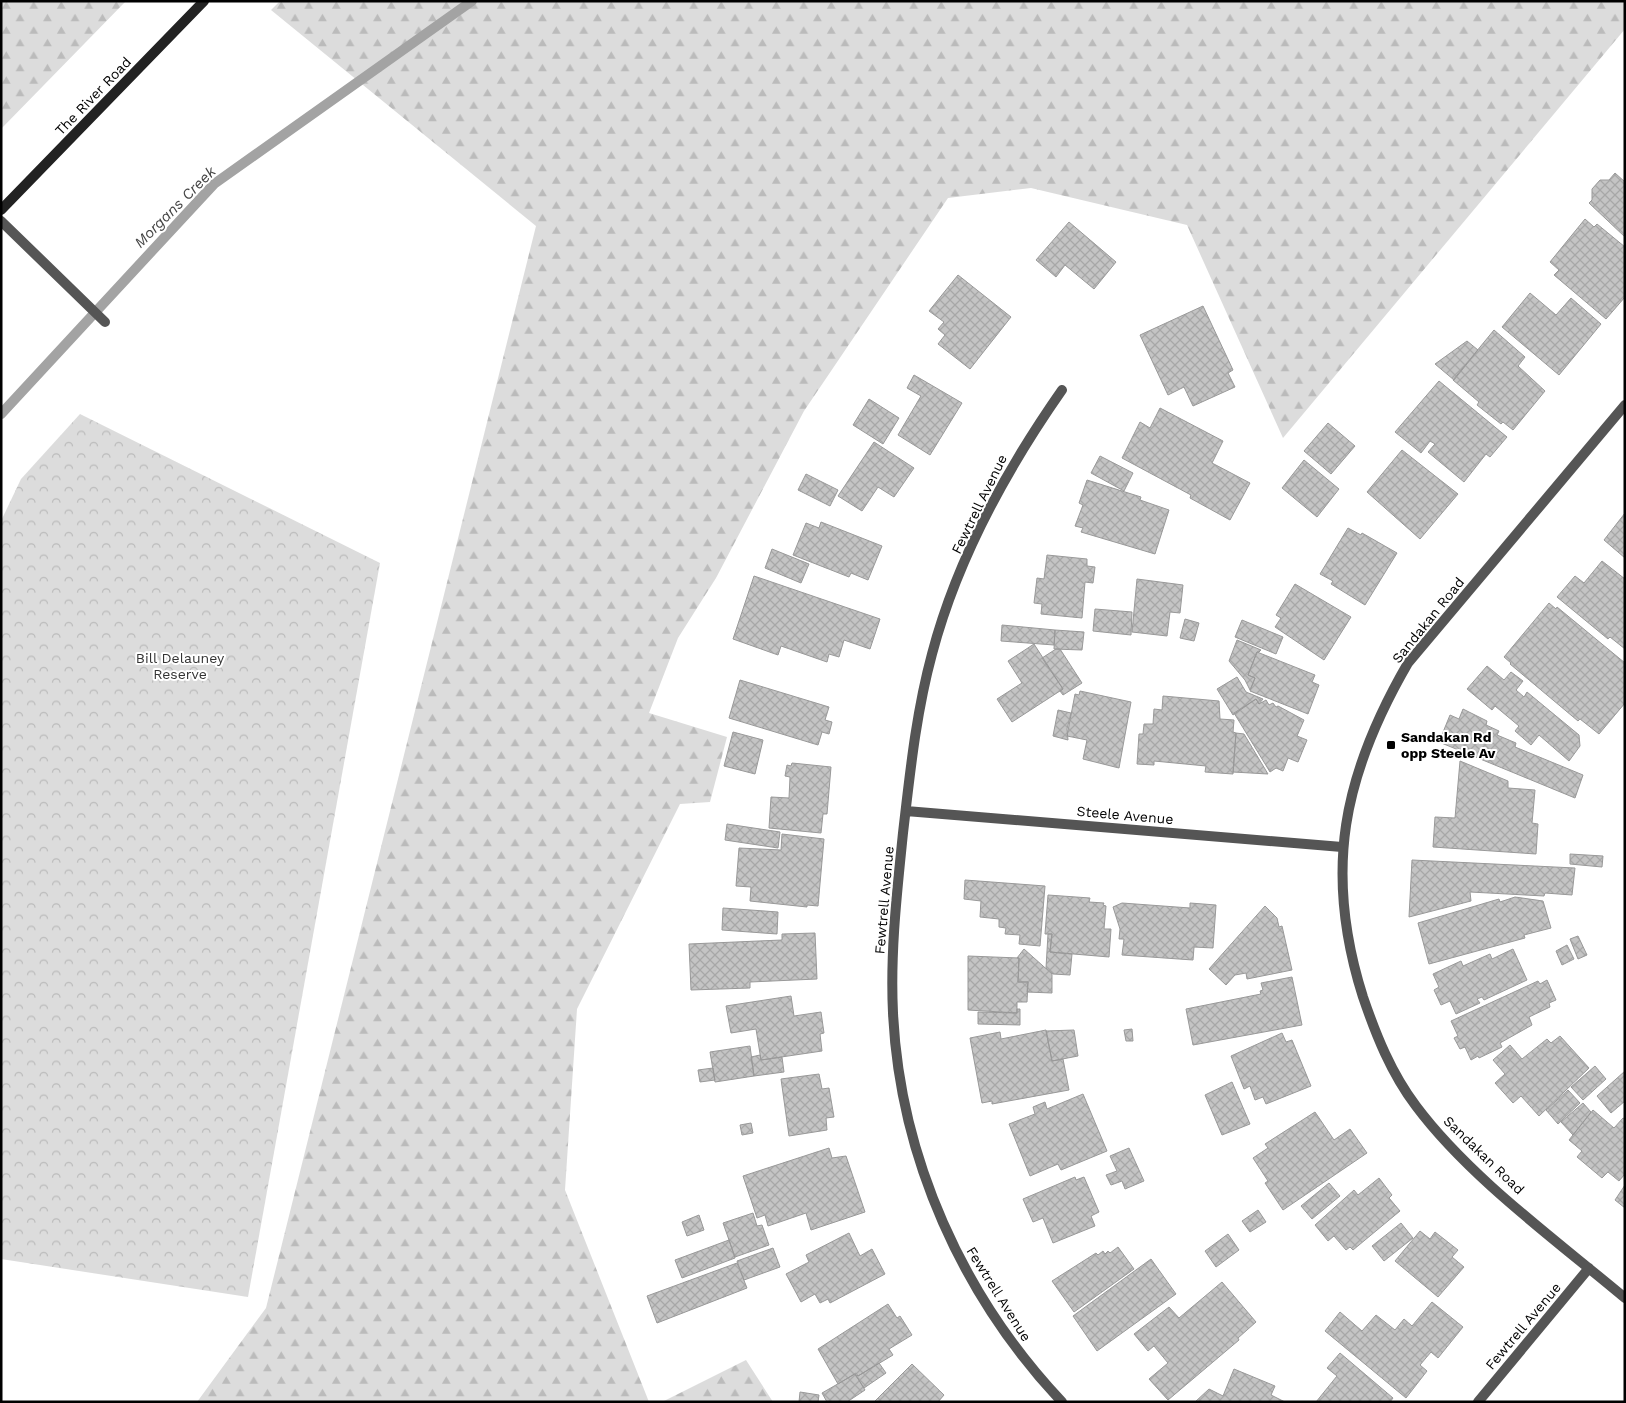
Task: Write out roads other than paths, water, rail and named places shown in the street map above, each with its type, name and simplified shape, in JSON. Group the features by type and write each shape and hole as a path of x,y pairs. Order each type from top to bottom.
{"main road":[{"name":"The River Road","path":"1,210 204,1"}],"street":[{"path":"1,221 105,322"},
{"name":"Fewtrell Avenue","path":"1062,390 1027,441 1003,482 963,568 932,652 914,743 895,918 892,970 893,1015 901,1079 920,1160 935,1206 952,1245 975,1286 1015,1347 1062,1402"},
{"name":"Sandakan Road","path":"1625,405 1408,664 1388,698 1368,740 1353,784 1342,847 1343,901 1357,979 1372,1025 1390,1065 1415,1105 1448,1144 1488,1182 1625,1298"},
{"name":"Steele Avenue","path":"906,811 1342,847"},
{"name":"Fewtrell Avenue","path":"1478,1402 1589,1268"}],"waterway":[{"name":"Morgans Creek","path":"1,414 214,184 472,1"}],"place":[{"name":"Sandakan Rd opp Steele Av","path":"1391,745"}],"park label":[{"name":"Bill Delauney Reserve","path":"180,666"}]}
